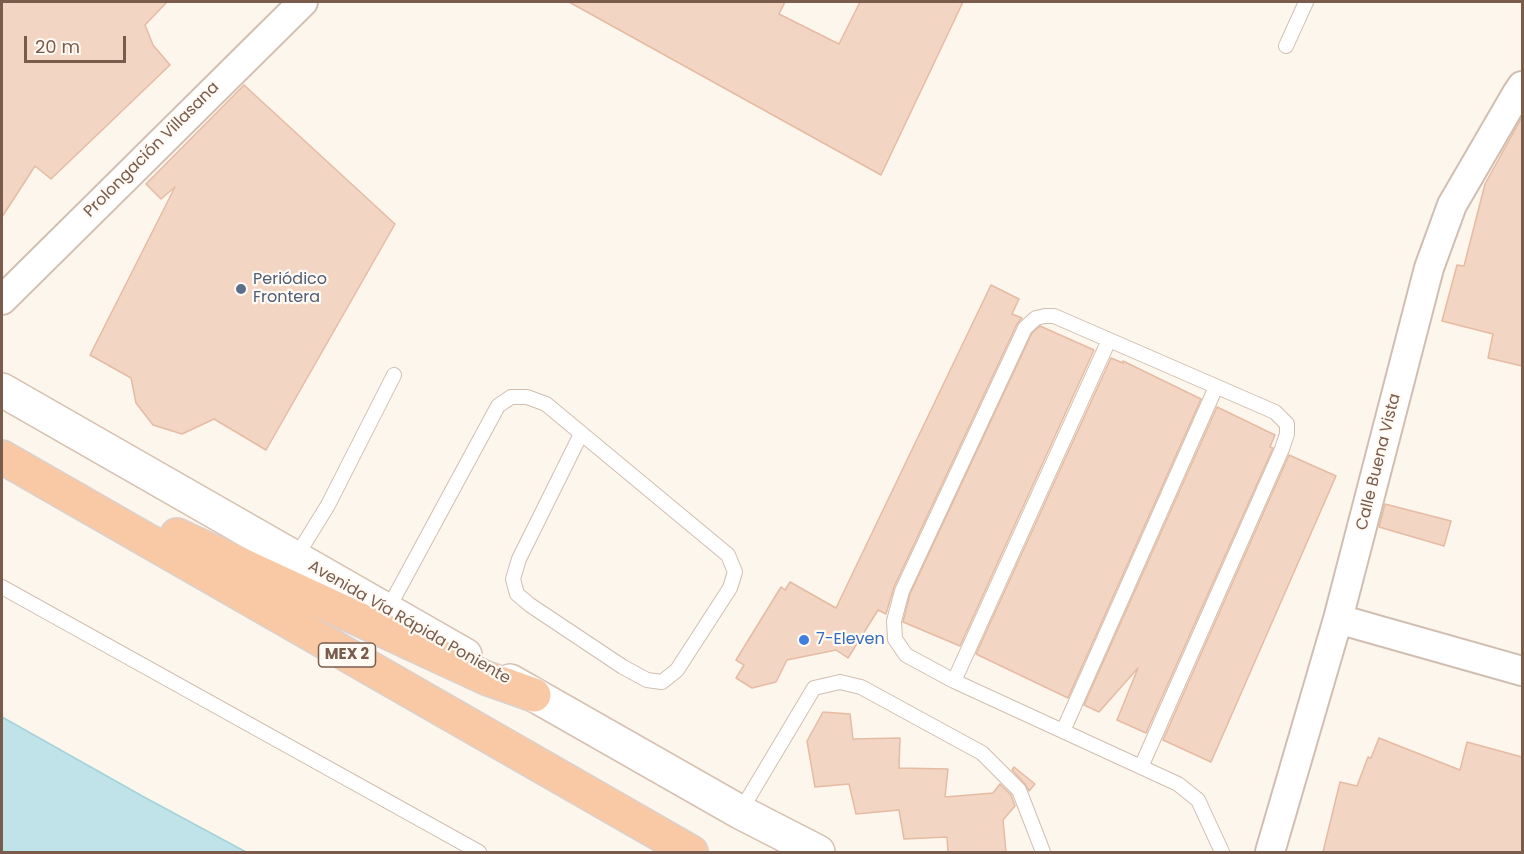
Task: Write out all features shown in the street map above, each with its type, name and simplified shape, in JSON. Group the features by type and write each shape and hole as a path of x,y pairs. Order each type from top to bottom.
{"highway":[{"path":"12,463 91,495 486,678 534,695"},
{"name":"MEX 2","path":"12,463 692,852"}],"main road":[{"name":"Avenida Vía Rápida Poniente","path":"2,390 740,812 818,852"}],"street":[{"name":"Prolongación Villasana","path":"2,300 303,2"},
{"name":"Calle Buena Vista","path":"1270,852 1338,619 1428,268 1452,205 1522,86"},
{"path":"1338,619 1522,671"}],"lane":[{"path":"1286,46 1306,2"},
{"path":"1141,767 1287,434 1287,424 1275,412 1054,316 1036,318 1025,328 902,591 894,621 895,639 906,655 954,681 1141,767 1178,783 1198,800 1222,852"},
{"path":"954,681 1109,340"},
{"path":"296,557 328,505 394,375"},
{"path":"1063,731 1216,387"},
{"path":"388,609 498,406 510,397 527,397 546,404 728,555 735,572 730,588 677,670 662,682 646,680 530,605 517,594 513,579 519,559 581,434"},
{"path":"2,587 479,852"},
{"path":"740,812 814,688 840,682 861,687 982,753 1019,790 1043,852"}],"water":[{"path":"2,717 144,797 246,852 2,852"}],"building":[{"path":"2,2 167,2 145,25 153,45 170,65 51,179 35,166 2,217"},
{"path":"569,2 785,2 779,14 839,44 860,2 963,2 881,175"},
{"name":"Periódico Frontera","path":"244,85 395,224 266,450 214,419 182,434 153,425 136,403 131,378 90,355 175,187 161,199 146,184"},
{"path":"1522,117 1522,366 1488,358 1493,334 1442,321 1457,265 1464,266 1485,184"},
{"path":"991,285 1019,299 1012,314 1022,318 1017,324 894,587 886,614 878,610 848,658 836,650 787,660 776,682 752,688 736,678 744,665 736,660 781,587 785,590 790,582 836,608"},
{"path":"1040,326 1094,350 960,646 903,622 910,594 1032,333"},
{"path":"1111,358 1123,363 1123,361 1201,399 1068,698 976,654"},
{"path":"1217,407 1275,435 1270,447 1273,448 1146,733 1117,720 1138,668 1099,712 1084,705"},
{"path":"1289,455 1336,476 1211,762 1163,740"},
{"path":"1385,504 1451,521 1444,546 1379,527"},
{"path":"823,712 850,714 853,739 900,738 899,768 948,769 945,797 993,793 1000,784 1011,795 1015,806 1003,820 1006,852 948,852 947,837 904,839 899,810 856,814 849,784 815,787 807,741"},
{"path":"1379,738 1460,770 1467,742 1522,757 1522,852 1323,852 1340,782 1357,786 1368,757 1371,758"},
{"path":"1014,767 1035,784 1029,791 1012,770"}],"place":[{"name":"Periódico Frontera","path":"241,289"},
{"name":"7-Eleven","path":"804,640"}]}
